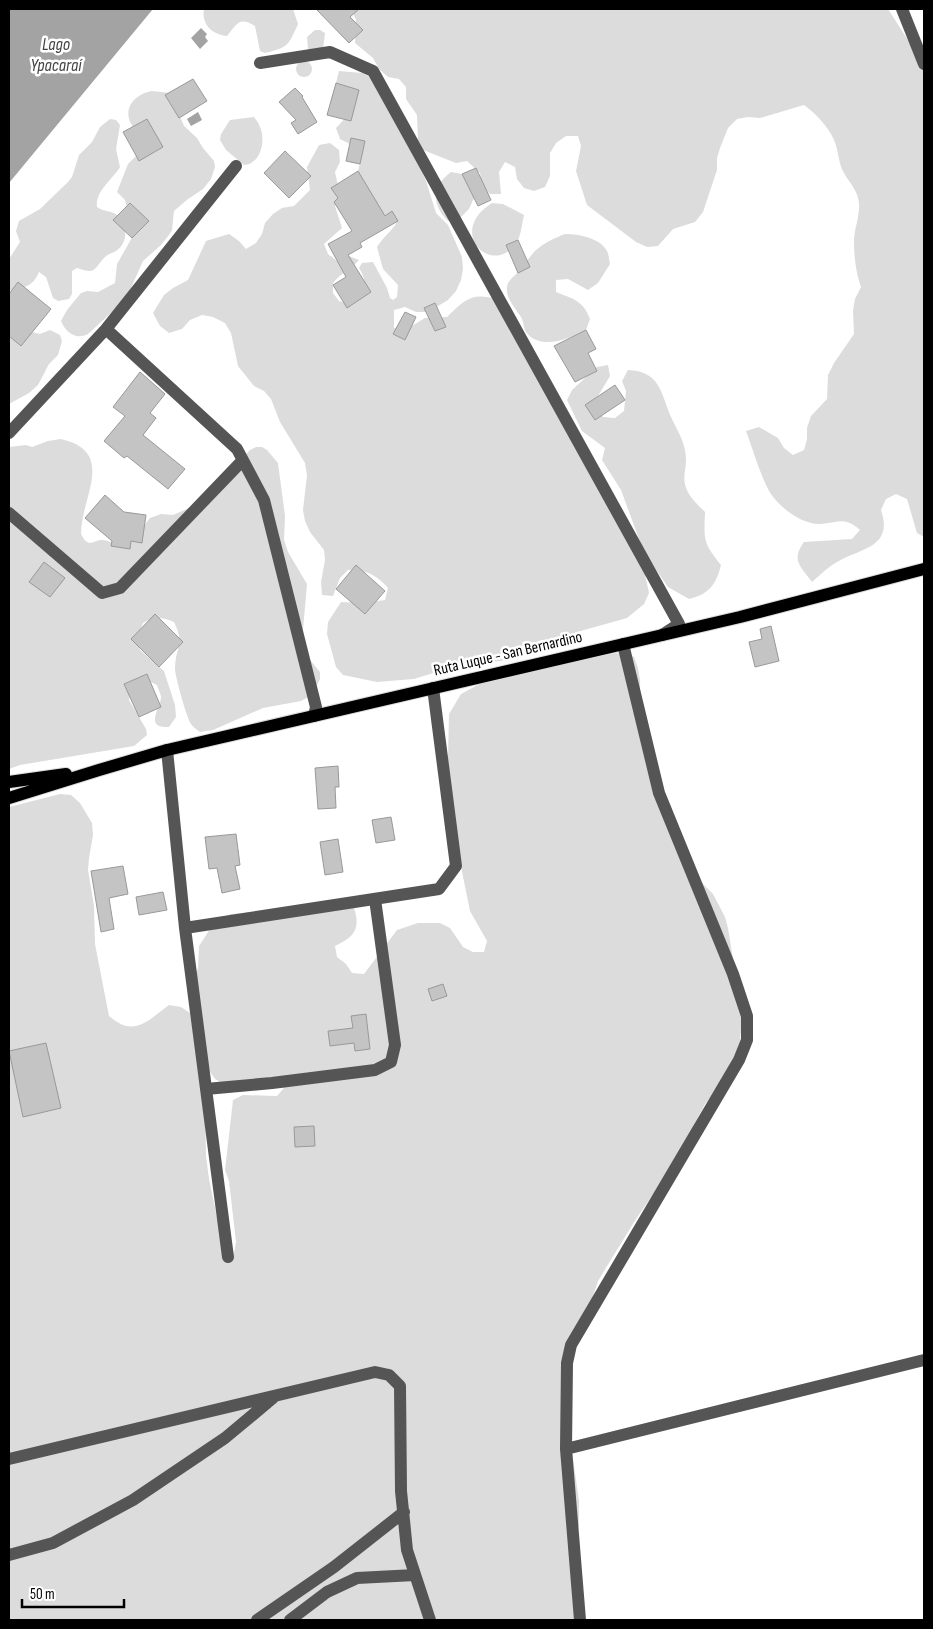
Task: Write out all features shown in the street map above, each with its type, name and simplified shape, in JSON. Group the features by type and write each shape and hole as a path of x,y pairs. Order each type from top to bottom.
{"main road":[{"name":"Ruta Luque - San Bernardino","path":"98,770 167,750 740,617 924,568"},
{"path":"9,782 98,770"},
{"path":"9,798 98,770"}],"street":[{"path":"902,9 924,64"},
{"path":"260,63 330,52 374,71 679,624 662,635"},
{"path":"9,433 106,329 236,166"},
{"path":"106,329 237,449 243,460 264,500 316,707 314,716"},
{"path":"9,513 102,593 120,588 243,460"},
{"path":"580,1620 566,1449 567,1364 571,1345 739,1060 747,1040 747,1016 733,974 659,793 623,644"},
{"path":"185,928 439,889 456,866 433,688"},
{"path":"167,750 185,928 228,1257"},
{"path":"206,1089 375,1070 391,1062 395,1045 375,899"},
{"path":"566,1449 924,1360"},
{"path":"9,1459 375,1372 389,1375 400,1386 401,1491 407,1550 430,1620"},
{"path":"9,1555 53,1543 133,1500 224,1438 276,1396"},
{"path":"257,1620 334,1567 404,1512"},
{"path":"290,1620 327,1592 357,1578 415,1574"}],"shaded area":[{"path":"204,9 293,9 298,24 287,44 279,49 265,53 260,51 255,26 242,22 236,25 227,36 222,35 212,31 206,24"},
{"path":"351,9 888,9 924,65 924,537 917,533 907,499 896,494 886,499 881,510 884,523 883,532 879,539 873,545 834,564 812,582 801,567 798,558 800,548 804,542 852,539 860,530 845,522 821,524 806,521 783,508 768,489 746,431 759,427 778,438 784,448 793,455 804,450 811,416 827,399 828,375 854,334 853,310 855,299 861,287 854,248 859,209 858,199 842,169 836,144 825,125 813,112 804,105 760,118 748,117 737,119 728,128 720,148 717,158 717,170 703,212 695,222 673,229 658,246 647,247 636,242 587,205 576,171 581,146 578,136 566,136 556,143 550,153 550,176 545,187 534,191 524,188 517,179 515,167 505,162 499,172 501,194 490,194 482,186 480,173 467,161 456,163 423,150 418,140 417,115 406,99 406,87 399,79 388,77 379,69 373,58 355,43 356,20"},
{"path":"315,30 325,33 323,49 313,53 308,49 307,37"},
{"path":"301,61 307,61 312,66 310,75 301,77 296,72 296,66"},
{"path":"339,71 362,73 372,78 404,129 426,181 436,213 448,225 462,257 463,269 461,280 456,291 448,300 428,312 416,312 405,307 394,310 394,328 405,330 425,318 447,317 463,302 474,297 495,299 644,570 649,593 644,604 627,618 570,634 514,659 449,668 414,679 377,682 343,675 336,667 327,634 328,622 341,602 363,603 385,600 388,588 370,574 348,570 340,578 333,596 322,595 321,582 325,560 324,550 310,532 303,510 307,475 305,463 280,422 271,399 264,391 254,386 238,366 231,333 225,323 213,317 202,315 190,320 182,329 169,333 160,326 153,313 164,295 188,280 206,241 229,234 246,249 256,243 262,234 265,223 273,214 282,208 294,206 310,190 307,167 319,145 330,143 339,150 340,162 335,172 340,195 335,206 342,228 324,244 328,254 337,261 349,256 359,260 333,283 333,293 339,301 350,304 361,291 364,284 359,268 362,263 373,262 387,288 390,298 393,300 397,297 398,285 383,269 377,247 397,222 384,220 371,209 375,199 368,192 358,171 362,155 350,144 340,139 336,128 351,112 351,101 336,83"},
{"path":"152,91 170,93 184,126 197,138 214,161 215,167 211,179 203,189 174,211 172,230 161,245 143,261 126,299 88,334 76,336 66,329 61,321 67,310 81,293 87,291 98,292 115,283 117,264 134,234 125,200 117,192 128,164 136,156 145,139 130,121 129,109 135,99"},
{"path":"254,117 262,132 261,150 255,160 250,164 244,165 226,150 220,140 221,134 230,120"},
{"path":"110,119 116,120 120,125 116,149 120,167 102,190 97,201 97,207 116,214 121,220 125,230 123,244 116,251 105,257 94,270 88,271 77,268 72,271 72,294 69,299 58,301 53,298 46,277 39,272 28,286 9,292 9,259 20,242 16,231 19,221 40,209 68,182 72,177 79,155 92,142 100,127"},
{"path":"451,172 462,174 471,181 474,198 469,209 460,218 448,221 442,215 436,202 436,195 440,183"},
{"path":"492,203 503,204 524,215 517,242 507,252 496,256 486,254 478,247 473,238 473,227 479,215"},
{"path":"565,234 583,236 599,243 607,251 610,264 598,283 588,290 568,279 556,280 556,292 581,304 590,319 586,330 571,337 555,342 539,341 532,338 526,332 522,319 508,297 508,284 538,248"},
{"path":"50,330 60,335 62,341 58,355 49,364 38,385 29,393 9,404 9,340 12,336 28,331 40,334"},
{"path":"608,365 610,376 598,396 595,407 603,417 615,418 624,411 626,391 622,381 628,370 639,371 647,374 658,385 683,443 686,454 684,478 686,488 705,512 706,541 721,565 717,578 711,588 696,597 689,599 668,587 648,558 642,547 621,490 602,460 605,448 582,431 567,400 572,390 597,367"},
{"path":"61,439 78,445 88,454 92,465 92,478 82,520 81,534 86,542 89,543 106,540 116,544 136,536 150,518 161,514 173,515 194,506 250,450 262,447 267,450 278,463 285,516 284,540 288,552 307,584 302,641 305,654 320,672 320,679 312,695 301,701 263,708 213,730 200,732 191,724 181,696 175,667 179,635 174,622 162,618 151,619 143,623 136,640 140,650 164,671 175,705 176,717 169,727 161,726 155,721 161,696 157,685 147,680 131,689 129,700 146,729 147,735 134,746 20,765 9,769 9,447 26,445 32,447 48,441"},
{"path":"623,653 634,657 638,668 641,734 689,870 713,894 725,917 742,1016 740,1041 727,1075 705,1104 670,1170 636,1219 598,1281 583,1326 572,1347 569,1430 579,1501 579,1524 574,1549 581,1620 9,1620 9,807 60,794 71,795 80,803 92,823 93,835 88,870 94,906 95,944 109,1016 126,1026 133,1026 147,1021 169,1005 181,1007 190,1013 205,1107 206,1156 209,1179 224,1251 234,1253 236,1242 229,1181 225,1170 233,1100 243,1095 277,1096 284,1088 226,1085 215,1079 208,1069 191,989 198,968 199,946 212,926 220,918 231,914 354,908 357,922 354,932 335,946 337,957 346,964 352,973 364,974 397,930 418,923 440,923 450,928 463,947 473,952 484,952 487,941 470,911 458,852 448,759 449,714 461,694 500,673 600,654"}],"water":[{"name":"Lago Ypacaraí","path":"9,9 153,9 9,183"},
{"path":"201,28 207,34 205,37 208,41 200,49 191,38"},
{"path":"198,112 202,120 191,126 187,119"}],"building":[{"path":"316,9 359,9 350,17 363,30 349,43"},
{"path":"193,79 207,101 179,118 165,95"},
{"path":"336,83 359,90 351,121 327,115"},
{"path":"295,88 303,96 317,122 298,134 291,123 296,120 279,102"},
{"path":"147,119 163,147 139,161 123,132"},
{"path":"351,138 365,141 360,164 346,161"},
{"path":"285,151 311,176 289,198 264,173"},
{"path":"476,168 491,200 478,206 462,174"},
{"path":"358,171 385,216 392,211 398,221 360,243 362,247 348,255 371,292 347,308 333,285 346,277 328,244 352,231 334,202 338,198 331,188"},
{"path":"130,203 149,221 132,238 113,220"},
{"path":"518,240 530,267 518,273 506,245"},
{"path":"18,282 51,309 21,346 9,336 9,294"},
{"path":"435,303 446,327 435,331 424,308"},
{"path":"405,312 416,317 405,340 393,334"},
{"path":"586,330 596,349 588,353 597,371 575,382 554,346"},
{"path":"140,372 165,394 150,413 156,418 143,435 185,469 168,489 127,456 124,458 104,441 125,416 113,407"},
{"path":"615,385 625,400 595,420 585,405"},
{"path":"105,495 124,512 146,515 142,543 131,541 130,549 111,546 112,541 85,518"},
{"path":"44,562 65,578 50,597 29,582"},
{"path":"356,565 385,591 365,614 336,589"},
{"path":"155,614 183,642 159,667 131,639"},
{"path":"771,626 779,661 755,667 749,642 762,639 760,629"},
{"path":"147,674 161,707 139,717 124,684"},
{"path":"338,766 339,787 335,787 336,808 318,809 315,768"},
{"path":"391,817 395,840 376,843 372,820"},
{"path":"236,834 240,865 235,866 240,889 222,893 217,868 209,869 205,837"},
{"path":"338,839 343,872 325,875 320,842"},
{"path":"123,866 128,894 109,898 114,929 101,932 91,871"},
{"path":"163,892 167,910 139,915 136,897"},
{"path":"443,984 447,996 432,1001 428,989"},
{"path":"366,1014 370,1049 355,1051 354,1043 330,1046 328,1031 353,1028 351,1016"},
{"path":"46,1043 61,1108 23,1117 9,1051"},
{"path":"314,1126 315,1146 295,1147 294,1127"}]}
